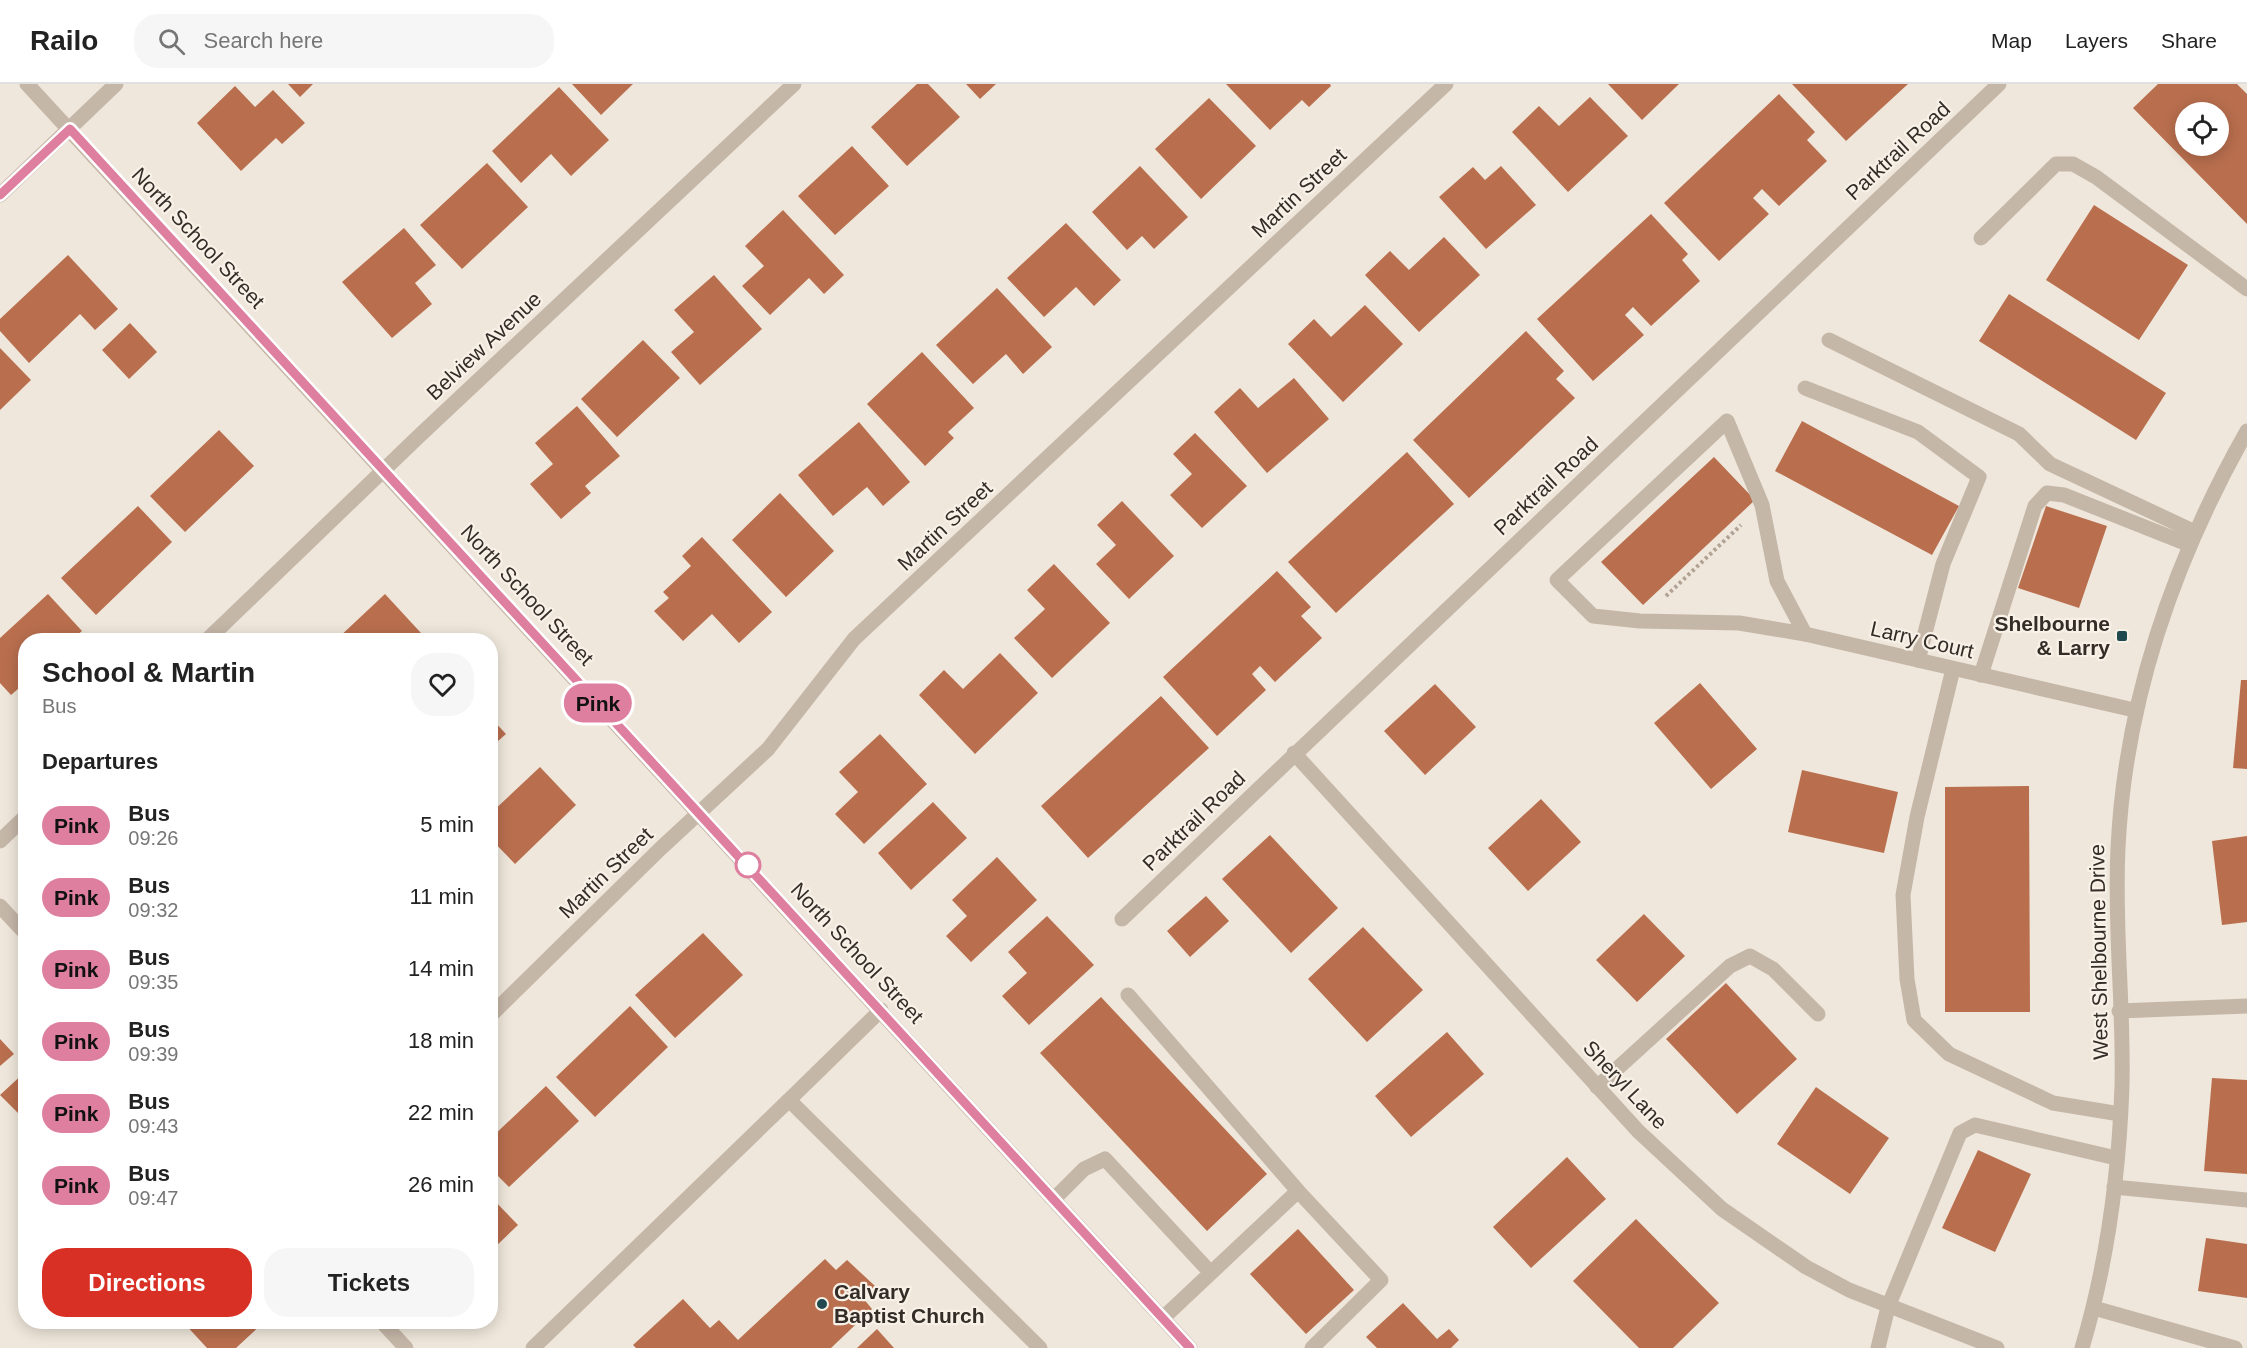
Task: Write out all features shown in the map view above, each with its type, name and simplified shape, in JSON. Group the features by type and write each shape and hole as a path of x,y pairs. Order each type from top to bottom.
{"street":[{"name":"North School Street","path":"27,84 700,812 1191,1348"},
{"path":"0,195 116,84"},
{"name":"Belview Avenue","path":"214,633 794,84"},
{"name":"Martin Street","path":"498,1008 768,749 854,639 1446,84"},
{"name":"Parktrail Road","path":"1122,919 2000,84"},
{"path":"1982,238 2056,164 2073,164 2096,177 2247,289"},
{"path":"1829,340 2019,434 2050,464 2192,538"},
{"path":"1805,388 1918,432 1979,477 1943,564 1918,660"},
{"name":"Larry Court","path":"1762,505 1727,421 1557,580 1593,616 1640,621 1739,623 1805,633 2134,710"},
{"name":"West Shelbourne Drive","path":"2082,1348 2094,1308 2114,1187 2120,1114 2118,847 2134,710 2169,596 2192,538 2247,431"},
{"path":"1981,675 2035,506 2047,493 2064,495 2192,538"},
{"path":"1762,505 1777,580 1805,633"},
{"path":"1953,669 1917,817 1903,895 1907,979 1914,1020 1949,1054 2053,1103 2120,1114"},
{"name":"Sheryl Lane","path":"1294,753 1597,1087 1674,1167 1722,1209 1806,1267 1888,1307 1997,1348"},
{"path":"0,841 18,824"},
{"path":"0,906 18,925"},
{"path":"1597,1087 1730,966 1750,956 1773,969 1818,1014"},
{"path":"1128,995 1298,1191 1381,1280 1312,1348"},
{"path":"2119,1011 2247,1006"},
{"path":"533,1348 881,1010"},
{"path":"789,1100 1040,1348"},
{"path":"1878,1348 1888,1307 1960,1133 1975,1125 2116,1158"},
{"path":"1054,1199 1084,1169 1105,1159 1210,1272"},
{"path":"2114,1187 2247,1200"},
{"path":"1163,1318 1298,1191"},
{"path":"2094,1308 2235,1348"},
{"path":"388,1329 406,1348"}],"path":[{"path":"1640,621 1762,505"}],"building":[{"path":"288,84 313,84 300,97"},
{"path":"572,84 633,84 601,115"},
{"path":"917,84 928,84 960,117 907,166 871,127"},
{"path":"966,84 996,84 980,99"},
{"path":"1226,84 1330,84 1331,86 1309,107 1302,100 1270,130"},
{"path":"1608,84 1679,84 1642,120"},
{"path":"1792,84 1908,84 1846,141"},
{"path":"2158,84 2237,84 2247,94 2247,224 2180,156 2229,156 2229,102 2175,102 2175,151 2133,108"},
{"path":"235,86 255,107 273,90 305,123 282,144 276,138 241,171 197,123"},
{"path":"559,87 609,140 571,176 551,154 521,183 492,151"},
{"path":"1779,94 1815,132 1807,140 1827,161 1779,206 1762,189 1753,198 1769,214 1719,261 1664,203"},
{"path":"1590,97 1628,136 1568,192 1512,132 1539,106 1559,126"},
{"path":"1209,98 1256,146 1201,199 1155,149"},
{"path":"852,146 889,186 835,235 798,196"},
{"path":"487,163 528,207 462,269 420,225"},
{"path":"1140,166 1188,217 1154,249 1142,236 1127,250 1092,212"},
{"path":"1501,166 1536,205 1486,249 1439,197 1473,167 1485,180"},
{"path":"2094,205 2188,265 2139,340 2046,280"},
{"path":"783,210 844,275 824,294 809,278 770,315 742,286 764,266 745,246"},
{"path":"1651,214 1688,254 1682,260 1700,281 1651,326 1633,307 1625,315 1644,335 1593,381 1537,319"},
{"path":"1066,223 1121,280 1094,306 1076,287 1044,317 1007,278"},
{"path":"404,228 436,265 415,283 432,304 392,338 342,282"},
{"path":"1444,237 1480,275 1419,332 1365,275 1390,251 1409,270"},
{"path":"68,255 118,309 95,330 80,314 29,363 0,331 0,319"},
{"path":"714,275 762,329 700,385 671,352 694,332 674,310"},
{"path":"997,288 1052,347 1023,374 1006,354 973,384 936,345"},
{"path":"2009,294 2166,393 2136,440 1979,341"},
{"path":"1365,305 1403,344 1343,402 1288,344 1314,319 1331,337"},
{"path":"130,323 157,352 129,379 102,350"},
{"path":"1526,331 1564,371 1556,379 1575,398 1469,498 1413,440"},
{"path":"643,340 680,378 617,437 581,399"},
{"path":"0,348 31,380 0,410"},
{"path":"922,352 974,408 948,432 954,438 925,466 867,404"},
{"path":"1294,378 1329,419 1267,473 1214,412 1240,388 1258,408"},
{"path":"577,406 620,456 585,486 591,493 561,519 530,484 553,464 535,443"},
{"path":"1802,421 1959,506 1932,555 1775,471"},
{"path":"859,422 910,482 883,506 867,487 833,516 798,475"},
{"path":"219,430 254,466 185,532 150,496"},
{"path":"1195,433 1247,486 1202,528 1170,495 1192,474 1173,454"},
{"path":"1407,452 1454,504 1336,613 1288,562"},
{"path":"1714,457 1755,500 1643,605 1601,562"},
{"path":"780,493 834,551 786,597 732,540"},
{"path":"1122,501 1174,556 1129,599 1096,564 1116,545 1097,525"},
{"path":"138,506 172,542 96,615 61,578"},
{"path":"2046,506 2107,526 2079,608 2018,588"},
{"path":"702,537 772,612 739,643 712,614 683,641 654,611 669,598 663,592 691,566 682,556"},
{"path":"1054,564 1110,623 1052,678 1014,638 1045,609 1027,590"},
{"path":"1277,571 1311,607 1301,616 1322,638 1275,682 1260,666 1252,674 1266,690 1217,736 1163,677"},
{"path":"48,594 82,631 80,633 18,633 18,689 11,695 0,683 0,638"},
{"path":"385,594 421,633 343,633"},
{"path":"1000,653 1038,693 975,754 919,695 944,670 963,689"},
{"path":"2241,680 2247,680 2247,769 2233,768"},
{"path":"1700,683 1757,749 1711,789 1654,723"},
{"path":"1435,684 1476,727 1425,775 1384,731"},
{"path":"1161,696 1209,748 1088,858 1041,806"},
{"path":"498,726 506,734 498,741"},
{"path":"880,734 927,784 864,844 835,814 858,792 839,772"},
{"path":"540,767 576,805 515,864 498,846 498,806"},
{"path":"1802,770 1898,792 1884,853 1788,832"},
{"path":"2029,786 2030,1012 1945,1012 1945,787"},
{"path":"1541,799 1581,842 1528,891 1488,848"},
{"path":"933,802 967,838 911,890 878,853"},
{"path":"1270,835 1338,908 1291,953 1222,879"},
{"path":"2247,836 2247,922 2222,925 2212,841"},
{"path":"997,857 1037,900 971,962 946,936 967,916 952,900"},
{"path":"1206,896 1229,921 1190,957 1167,931"},
{"path":"1644,914 1685,956 1637,1002 1596,960"},
{"path":"1047,916 1094,965 1029,1025 1002,996 1027,973 1008,952"},
{"path":"1363,927 1423,990 1367,1042 1308,979"},
{"path":"703,933 743,975 675,1038 635,995"},
{"path":"1726,983 1797,1059 1737,1114 1666,1039"},
{"path":"1101,997 1267,1174 1207,1231 1040,1053"},
{"path":"630,1006 668,1047 595,1117 556,1077"},
{"path":"1447,1032 1484,1074 1411,1137 1375,1096"},
{"path":"0,1039 14,1054 0,1066"},
{"path":"18,1078 18,1113 0,1095"},
{"path":"2212,1078 2247,1080 2247,1174 2204,1171"},
{"path":"546,1086 579,1121 509,1187 498,1176 498,1131"},
{"path":"1816,1087 1889,1138 1850,1194 1777,1144"},
{"path":"1978,1150 2031,1174 1995,1252 1942,1228"},
{"path":"1567,1157 1606,1199 1531,1268 1493,1227"},
{"path":"498,1204 518,1225 498,1244"},
{"path":"1636,1219 1719,1303 1673,1348 1639,1348 1573,1281"},
{"path":"1298,1229 1354,1290 1306,1334 1250,1274"},
{"path":"2206,1238 2247,1244 2247,1298 2198,1291"},
{"name":"Calvary Baptist Church","path":"825,1259 836,1270 847,1260 875,1286 863,1298 872,1309 831,1348 636,1348 633,1345 683,1299 710,1328 719,1320 738,1340"},
{"path":"1403,1303 1437,1339 1449,1329 1459,1340 1451,1348 1377,1348 1366,1337"},
{"path":"189,1329 256,1329 236,1348 207,1348"},
{"name":"Calvary Baptist Church","path":"877,1329 894,1348 857,1348"}],"bus line":[{"name":"Pink","path":"0,195 70,129 700,812 1190,1348"}],"place":[{"name":"Shelbourne & Larry","path":"2122,636"},
{"name":"Calvary Baptist Church","path":"822,1304"}]}
